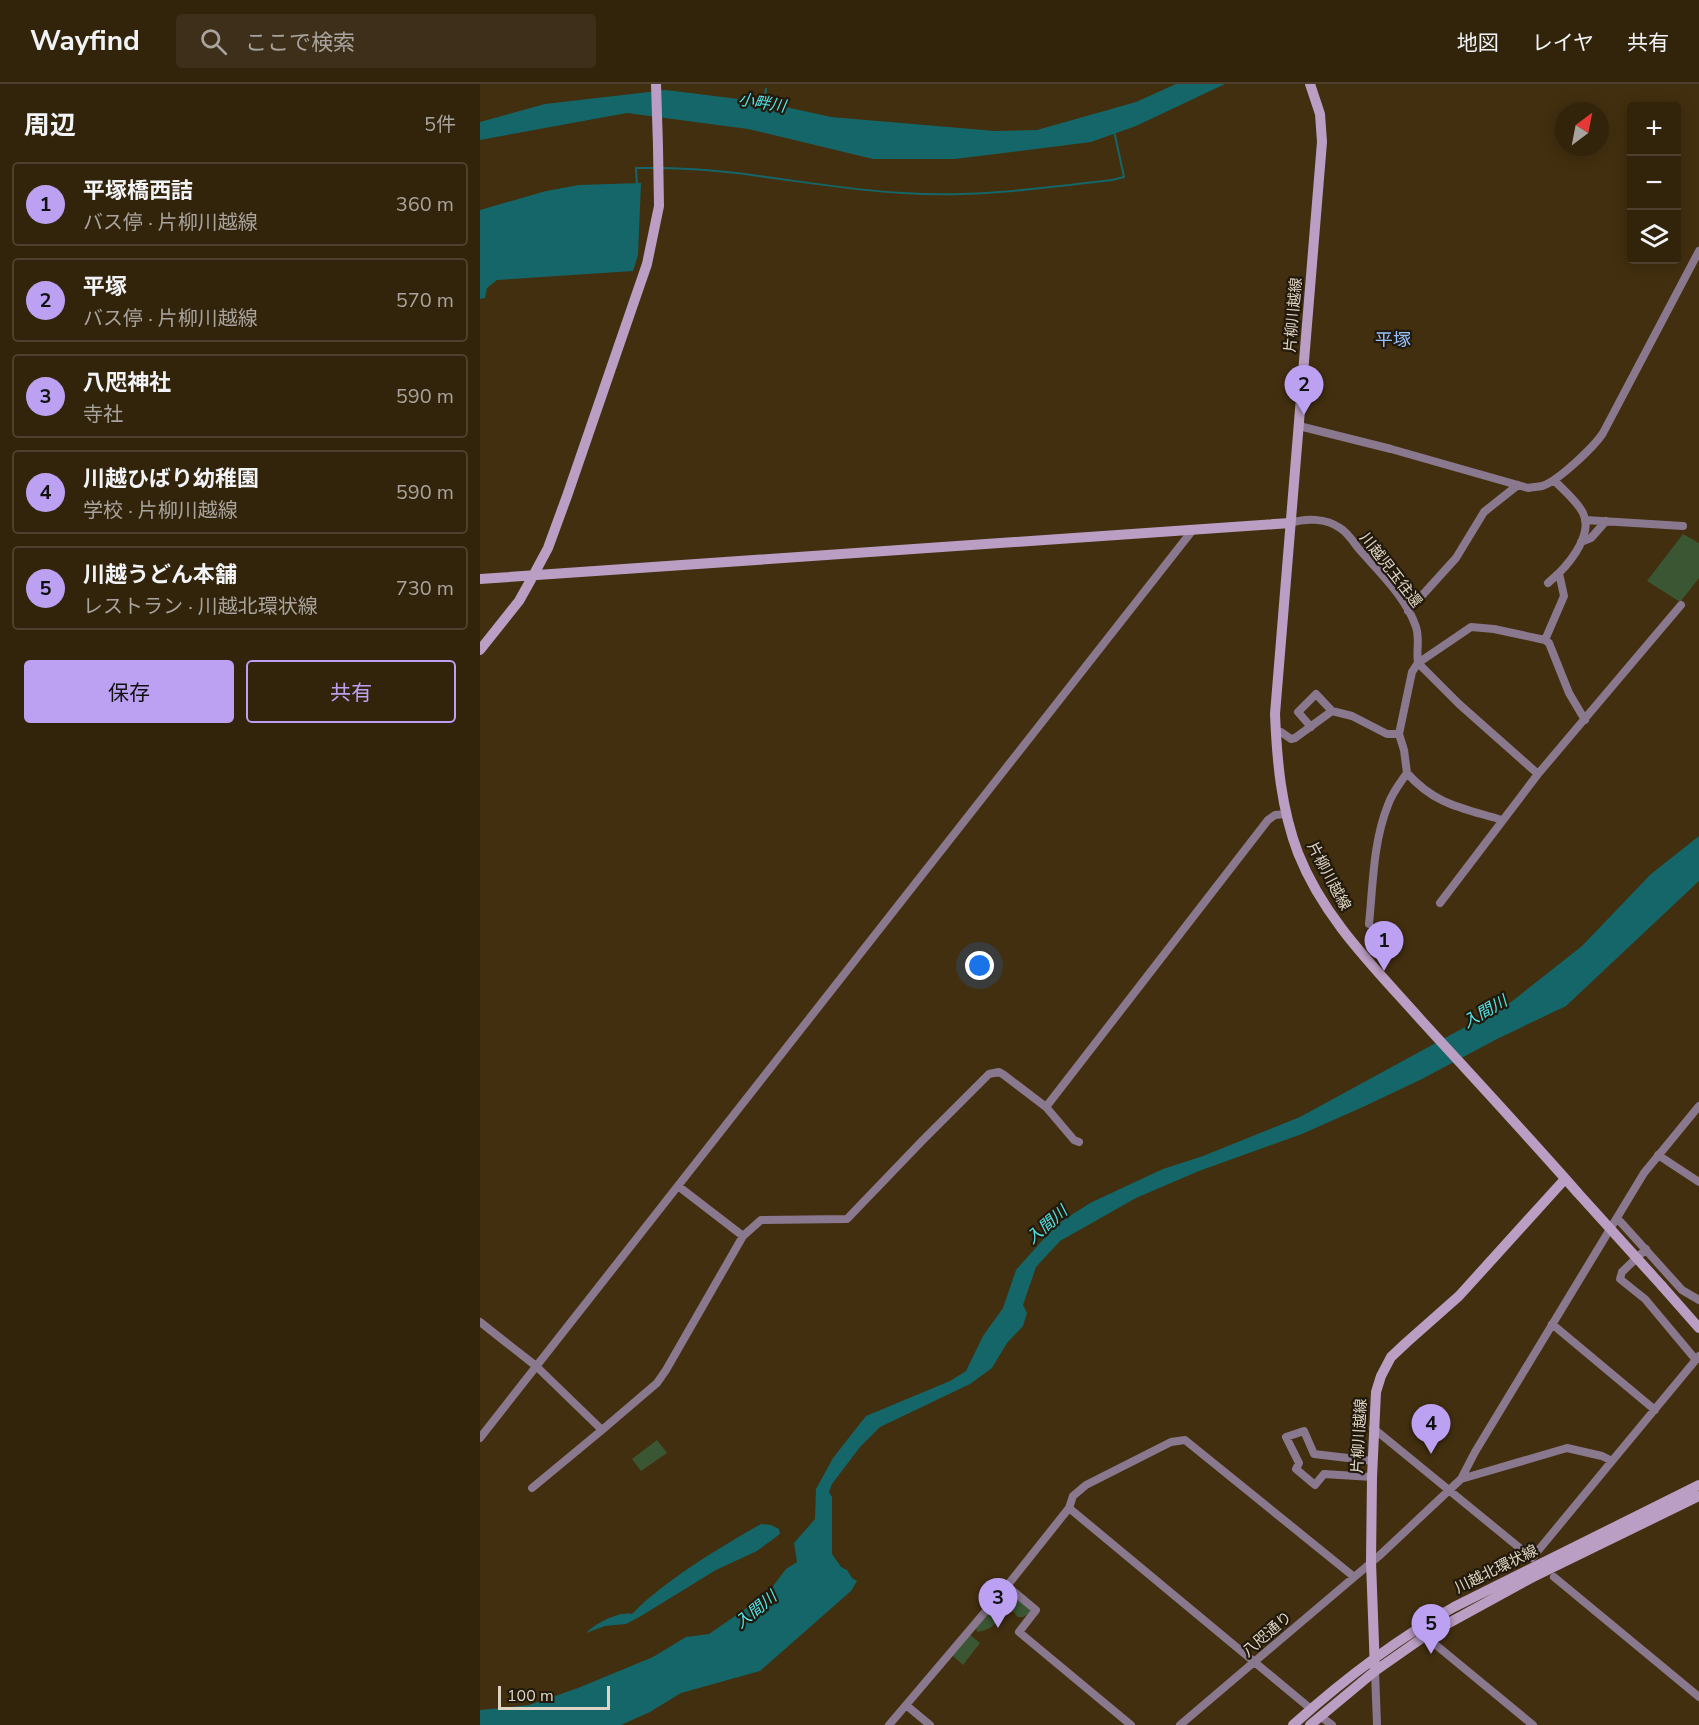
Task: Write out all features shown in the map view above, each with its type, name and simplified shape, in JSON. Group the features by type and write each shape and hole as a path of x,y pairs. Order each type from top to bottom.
{"main road":[{"path":"480,650 519,601 548,548 647,264 658,206 656,84"},
{"name":"片柳川越線","path":"1310,84 1320,114 1322,142 1275,714 1281,787 1286,814 1298,854 1323,901 1348,938 1565,1179 1459,1296 1391,1357 1376,1392 1373,1428 1371,1562 1375,1671"},
{"path":"480,579 1290,523"},
{"path":"1565,1179 1699,1328"},
{"name":"川越北環状線","path":"1310,1725 1316,1712 1374,1657 1417,1627 1699,1485"},
{"name":"川越北環状線","path":"1293,1725 1316,1712 1425,1636 1533,1578 1699,1496"}],"street":[{"path":"1299,426 1391,449 1528,488 1539,487 1554,480 1597,442 1699,251"},
{"path":"1548,583 1573,556 1581,542 1585,520 1583,512 1554,480"},
{"path":"1408,610 1456,558 1480,517 1518,485"},
{"name":"川越児玉往還","path":"1290,523 1300,520 1323,521 1342,529 1408,610 1416,626 1418,663"},
{"path":"1585,520 1683,526"},
{"path":"1581,542 1591,538 1606,521"},
{"path":"480,1438 1192,531"},
{"path":"1545,640 1564,596 1558,573"},
{"path":"1440,903 1538,774 1681,605"},
{"path":"1502,820 1440,800 1427,793 1407,773 1399,734 1410,679 1418,663 1471,627 1494,629 1545,640 1549,644 1569,693 1585,720"},
{"path":"1418,663 1459,704 1538,774"},
{"path":"1311,727 1298,712 1316,693 1332,711 1352,716 1387,734 1399,734"},
{"path":"1275,732 1281,732 1291,739 1295,738 1332,711"},
{"path":"1368,924 1374,865 1384,815 1407,773"},
{"path":"1046,1107 1268,820 1286,814"},
{"path":"532,1488 657,1383 743,1236 760,1220 848,1219 929,1133 989,1074 999,1072 1004,1075 1046,1107 1074,1140 1079,1142"},
{"name":"八咫通り","path":"1180,1725 1371,1562 1450,1492 1461,1479 1475,1452 1644,1173 1699,1106"},
{"path":"1658,1155 1699,1182"},
{"path":"678,1186 743,1236"},
{"path":"1617,1218 1682,1290 1699,1300"},
{"path":"1373,1428 1532,1558 1698,1358 1645,1299 1620,1279 1622,1272 1646,1249"},
{"path":"480,1322 536,1366 602,1430"},
{"path":"1552,1324 1655,1410"},
{"path":"1372,1477 1324,1474 1315,1485 1296,1469 1299,1463 1286,1437 1304,1431 1314,1454 1373,1461"},
{"path":"889,1725 1007,1586 1069,1508 1072,1496 1086,1485 1171,1442 1185,1440 1353,1576"},
{"path":"1461,1479 1567,1448 1602,1456 1612,1461"},
{"path":"1069,1508 1332,1725"},
{"path":"1554,1577 1699,1697"},
{"path":"1007,1586 1036,1610 1019,1632 1131,1725"},
{"path":"1425,1636 1533,1725"},
{"path":"1375,1671 1377,1725"},
{"path":"906,1705 930,1725"}],"green space":[{"path":"1683,534 1699,543 1699,578 1680,602 1647,581"},
{"path":"657,1440 667,1453 641,1471 632,1459"},
{"path":"1009,1591 1031,1609 1030,1613 1018,1617 1010,1608 1004,1609 994,1625 977,1632 976,1628"},
{"path":"969,1634 980,1643 963,1665 952,1655"}],"water":[{"name":"小畔川","path":"1176,84 1225,84 1136,126 1091,142 955,159 873,159 748,129 627,113 480,140 480,122 545,104 666,90 763,102 831,117 995,131 1037,130 1136,102"},
{"path":"641,183 638,255 633,271 497,280 487,288 485,298 480,299 480,210 546,191 579,185"},
{"name":"入間川","path":"1699,836 1699,881 1566,1006 1365,1106 1302,1134 1199,1171 1136,1198 1060,1241 1036,1267 1023,1305 1027,1313 1023,1326 1007,1343 992,1368 970,1384 880,1427 860,1447 832,1484 829,1492 832,1497 832,1554 841,1567 857,1581 851,1591 760,1671 681,1693 650,1712 621,1725 480,1725 480,1710 529,1705 578,1688 653,1657 686,1637 709,1634 767,1594 786,1569 797,1562 794,1543 815,1519 816,1489 833,1458 866,1416 950,1381 966,1371 983,1336 1003,1308 1016,1270 1056,1225 1090,1203 1163,1169 1203,1156 1300,1117 1511,1002 1582,946 1651,874"},
{"path":"761,1524 779,1529 780,1534 757,1551 716,1570 626,1624 605,1626 586,1633 607,1619 620,1614 632,1614 676,1577"}],"waterway":[{"name":"小畔川","path":"764,104 766,89"},
{"path":"663,168 723,172 873,191 930,194 1008,191 1124,177 1114,131"},
{"path":"637,186 636,168 654,168"}],"place":[{"name":"平塚","path":"1304,415"},
{"name":"平塚橋西詰","path":"1384,971"},
{"name":"川越ひばり幼稚園","path":"1431,1454"},
{"name":"八咫神社","path":"998,1628"},
{"name":"川越うどん本舗","path":"1431,1654"}],"district":[{"name":"平塚","path":"1393,340"}]}
